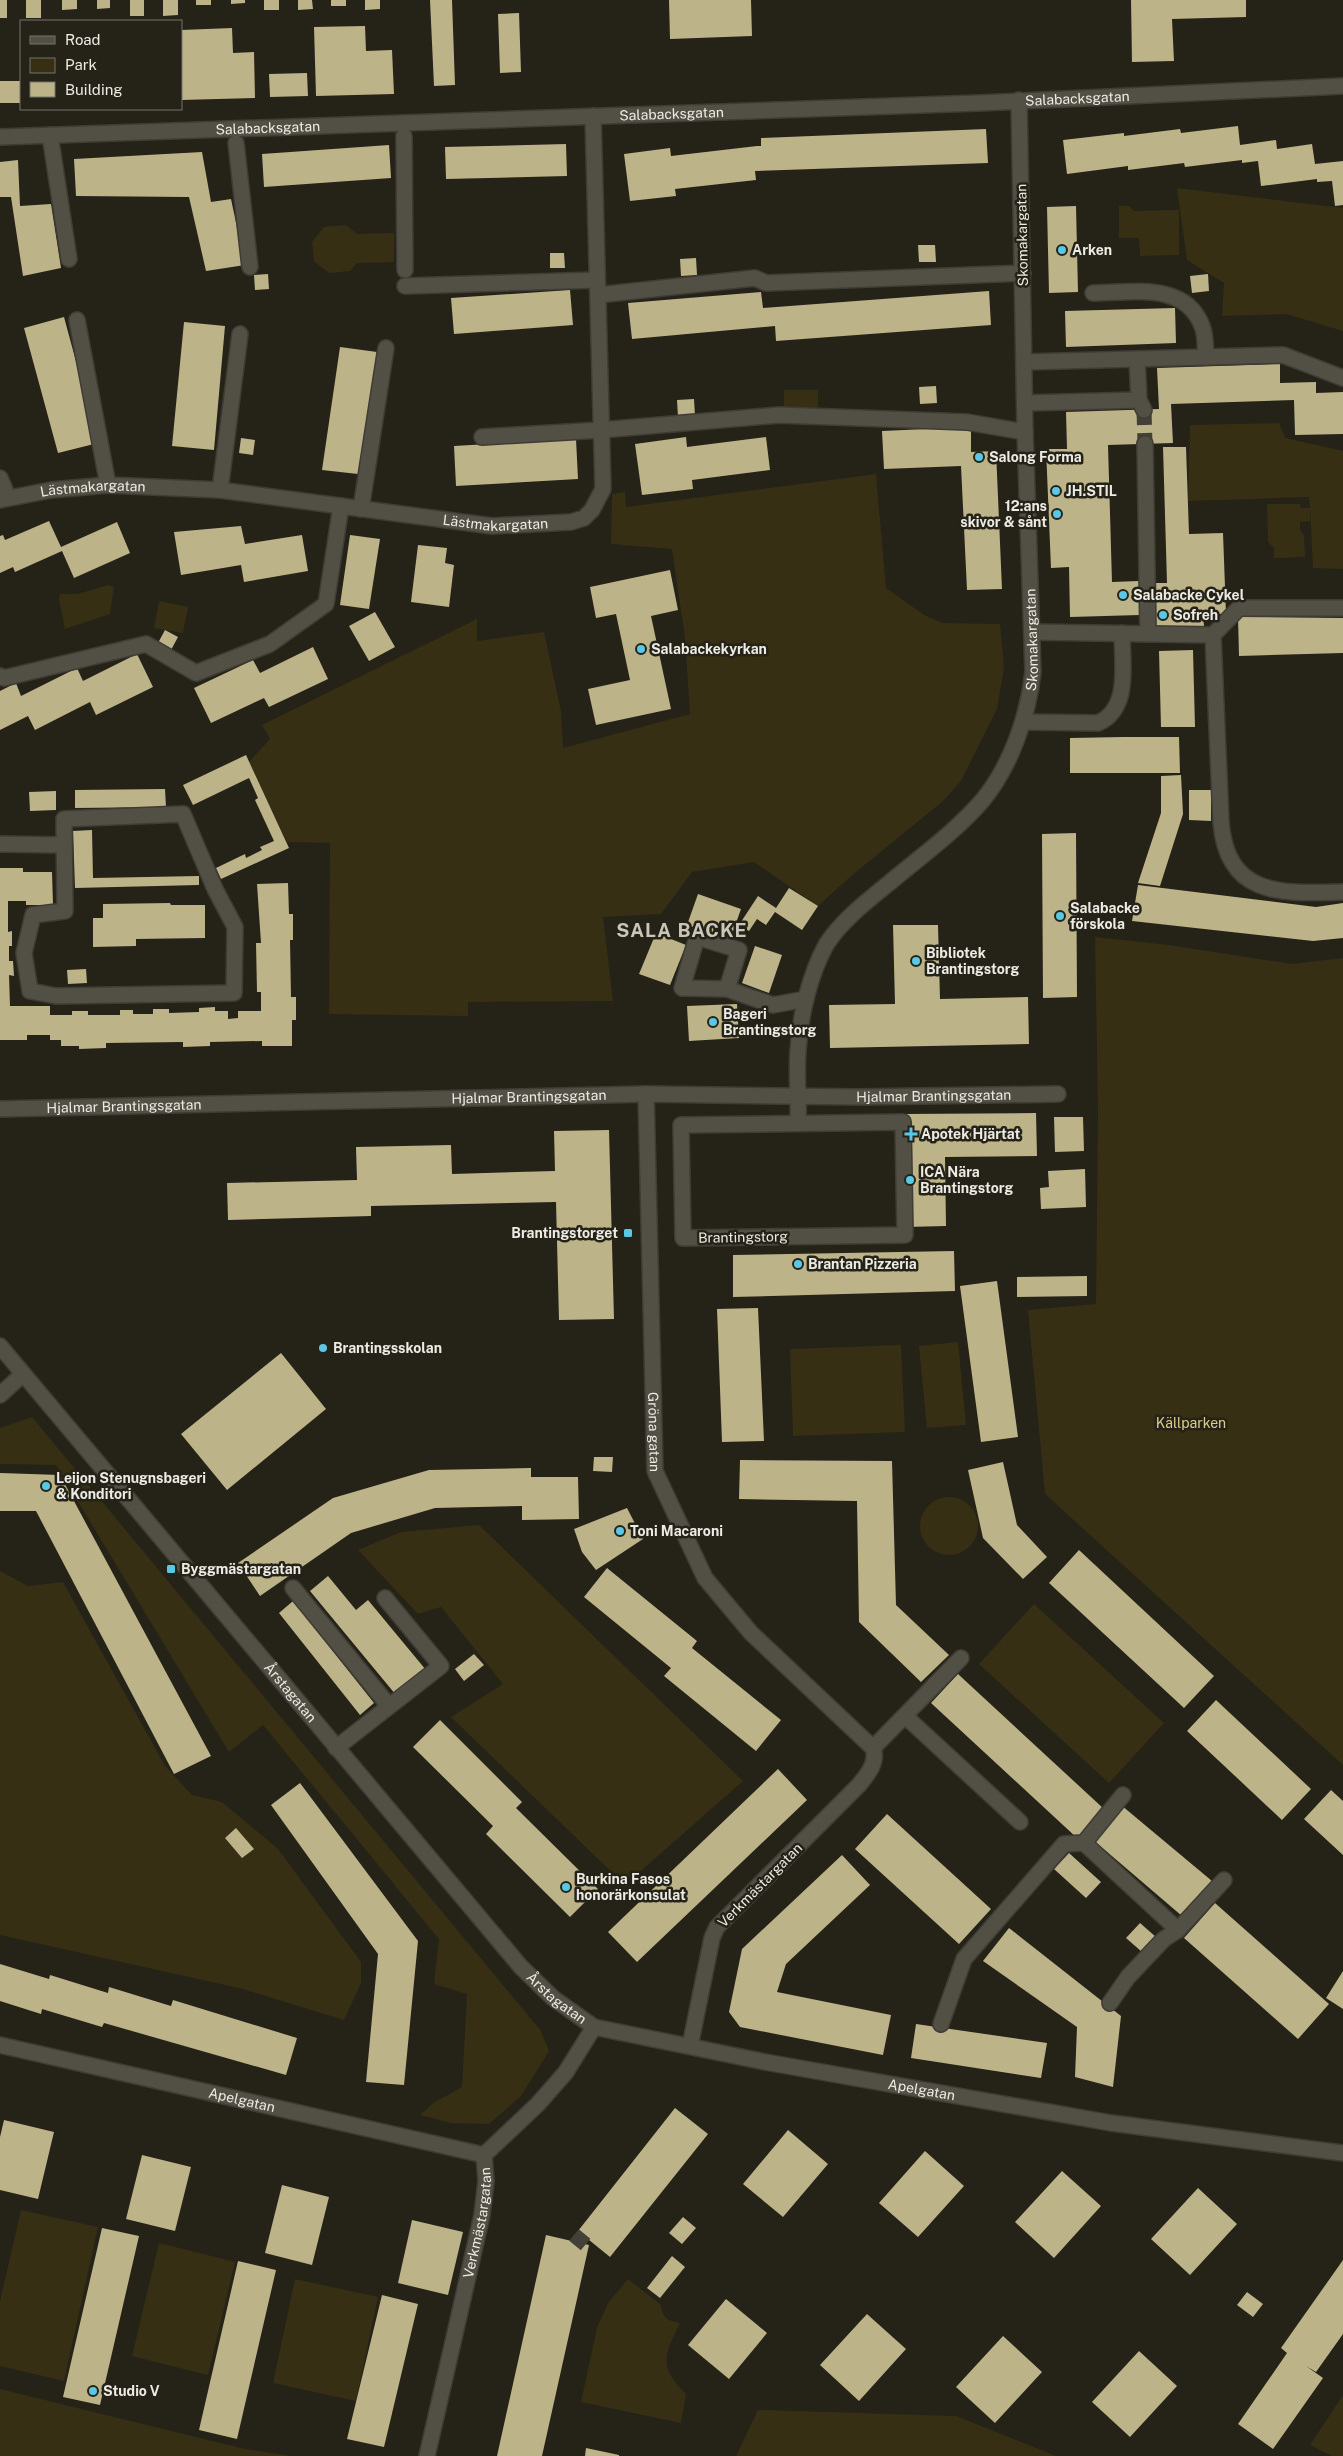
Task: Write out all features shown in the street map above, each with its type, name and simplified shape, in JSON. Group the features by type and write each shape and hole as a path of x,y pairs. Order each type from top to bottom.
{"street":[{"name":"Salabacksgatan","path":"0,137 1019,100 1343,86"},
{"name":"Skomakargatan","path":"798,1124 798,1054 806,999 826,945 839,929 871,898 963,821 983,800 998,778 1023,722 1032,678 1032,632 1024,432 1025,362 1019,100"},
{"name":"Lästmakargatan","path":"4,498 108,485 220,490 492,526 571,522 584,518 592,510 603,489 593,116"},
{"path":"50,135 69,259"},
{"path":"404,136 405,270"},
{"path":"236,143 250,267"},
{"path":"405,286 597,287 755,278 766,283 1023,273"},
{"path":"1093,293 1168,293 1182,300 1195,313 1203,327 1206,357"},
{"path":"77,320 108,485"},
{"path":"220,490 240,334"},
{"path":"361,508 386,348"},
{"path":"1025,362 1284,355 1343,378"},
{"path":"1024,403 1141,405 1137,359"},
{"path":"482,437 602,430 779,415 966,422 1024,432"},
{"path":"1145,444 1148,634"},
{"path":"0,478 4,498"},
{"path":"0,676 4,678 146,644 196,672 270,644 326,604 341,506"},
{"path":"1343,608 1239,608 1213,635 1221,822 1226,848 1241,872 1251,882 1287,893 1343,892"},
{"path":"1032,632 1213,635"},
{"path":"1023,722 1098,723 1109,718 1117,707 1122,685 1122,634"},
{"path":"183,814 215,889 235,927 234,993 56,996 30,991 24,953 33,914 65,911 64,845 64,819 183,814"},
{"path":"0,844 64,845"},
{"path":"727,989 773,1005 806,999"},
{"name":"Hjalmar Brantingsgatan","path":"0,1109 646,1094 799,1096 1058,1094"},
{"name":"Gröna gatan","path":"646,1094 655,1471 705,1578 752,1633 873,1748"},
{"name":"Brantingstorg","path":"903,1122 905,1235 683,1238 681,1125 798,1124 903,1122"},
{"name":"Årstagatan","path":"0,1346 521,1967 554,1998 594,2026"},
{"path":"0,1395 23,1374"},
{"path":"293,1588 389,1706"},
{"path":"336,1748 441,1666 385,1598"},
{"path":"873,1748 961,1658"},
{"path":"905,1716 1020,1822"},
{"name":"Verkmästargatan","path":"690,2046 712,1938 717,1927 859,1785 870,1772 875,1755 873,1748"},
{"path":"1084,1843 1123,1795"},
{"path":"941,2024 964,1959 1064,1844 1084,1843 1178,1930"},
{"path":"1110,2003 1128,1977 1164,1939 1178,1930 1224,1880"},
{"name":"Verkmästargatan","path":"427,2456 482,2215 486,2181 484,2156 538,2104 566,2072 594,2026"},
{"name":"Apelgatan","path":"594,2026 928,2092 1112,2123 1250,2142 1343,2152"},
{"name":"Apelgatan","path":"0,2044 484,2156"}],"green space":[{"path":"1177,188 1343,208 1343,331 1286,314 1222,316 1224,283 1187,260"},
{"path":"1119,206 1129,206 1134,211 1179,210 1179,255 1140,256 1139,238 1119,238"},
{"path":"346,225 357,234 394,233 394,262 357,263 350,271 329,273 314,261 312,242 324,227"},
{"path":"784,390 818,390 818,407 784,407"},
{"path":"1279,423 1285,438 1343,451 1343,569 1313,568 1309,497 1188,501 1190,425"},
{"path":"876,474 886,588 924,615 942,623 1000,624 1004,668 997,709 961,781 942,802 851,876 818,906 754,862 692,872 661,914 603,917 613,1001 468,1002 468,1016 329,1014 330,843 287,842 249,762 270,739 262,725 477,619 477,641 544,632 561,711 563,748 690,714 685,638 672,549 611,544 612,494 625,492 626,507"},
{"path":"1267,504 1300,504 1301,508 1310,508 1310,521 1300,522 1300,530 1304,535 1305,557 1274,558 1274,548 1268,542"},
{"path":"108,585 114,587 110,614 65,629 59,599 60,594 78,594"},
{"path":"159,601 188,607 183,633 154,628"},
{"name":"Källparken","path":"1095,937 1169,945 1292,964 1343,958 1343,1765 1045,1494 1028,1310 1096,1304 1098,1111"},
{"path":"958,1342 966,1425 927,1428 919,1346"},
{"path":"901,1345 905,1432 793,1436 790,1349"},
{"path":"32,1417 541,2031 549,2051 521,2096 489,2124 451,2123 420,2115 433,2103 462,2087 467,1994 434,1984 439,1939 263,1725 229,1752 56,1465 0,1464 0,1428"},
{"path":"943,1497 955,1497 970,1505 978,1520 978,1532 970,1547 955,1555 943,1555 928,1547 920,1532 920,1520 928,1505"},
{"path":"479,1525 743,1781 625,1885 451,1717 503,1684 441,1607 418,1614 358,1550 401,1532"},
{"path":"0,1571 28,1586 63,1582 165,1766 192,1795 222,1802 278,1849 361,1962 361,1983 344,2020 243,1989 0,1935"},
{"path":"1034,1604 1164,1723 1109,1783 979,1664"},
{"path":"21,2210 98,2227 64,2381 0,2366 0,2301"},
{"path":"159,2243 235,2262 208,2375 132,2356"},
{"path":"295,2279 378,2297 356,2401 273,2383"},
{"path":"628,2279 661,2305 666,2318 680,2323 670,2344 666,2360 671,2376 686,2394 681,2423 581,2402 597,2328 608,2303"},
{"path":"0,2389 245,2449 292,2456 0,2456"},
{"path":"1343,2395 1343,2456 1332,2456 1310,2445"},
{"path":"758,2410 956,2416 1056,2456 736,2456"}],"building":[{"path":"0,0 7,0 7,18 0,18"},
{"path":"26,0 41,0 41,18 26,18"},
{"path":"62,0 77,0 77,9 62,10"},
{"path":"97,0 110,0 110,8 97,9"},
{"path":"130,0 144,0 144,16 130,16"},
{"path":"163,0 178,0 178,15 163,16"},
{"path":"196,0 211,0 211,5 196,5"},
{"path":"231,0 245,0 245,3 231,4"},
{"path":"264,0 279,0 279,10 264,10"},
{"path":"298,0 312,0 313,9 298,10"},
{"path":"331,0 346,0 346,6 331,6"},
{"path":"365,0 380,0 380,9 365,10"},
{"path":"430,0 452,0 455,85 434,86"},
{"path":"669,0 751,0 752,36 670,39"},
{"path":"1131,0 1246,0 1246,17 1172,19 1174,61 1132,62"},
{"path":"519,13 521,72 500,73 498,14"},
{"path":"365,26 366,51 392,50 394,94 316,96 314,27"},
{"path":"232,28 233,53 254,52 255,98 182,100 182,30"},
{"path":"307,73 308,96 270,97 269,74"},
{"path":"0,81 20,81 20,103 0,103"},
{"path":"1238,126 1240,145 1276,140 1277,149 1312,144 1315,164 1343,161 1343,205 1335,206 1332,181 1317,182 1317,179 1261,186 1258,161 1242,163 1242,160 1185,167 1184,163 1128,170 1128,166 1067,174 1063,140 1124,133 1124,136 1180,129 1181,133"},
{"path":"986,129 988,163 755,171 756,180 675,189 676,196 630,201 624,154 670,148 671,156 761,146 761,138"},
{"path":"566,144 567,176 446,179 445,147"},
{"path":"389,145 391,178 264,187 262,154"},
{"path":"202,152 211,202 231,199 245,265 206,271 189,197 76,196 74,159"},
{"path":"18,160 20,206 51,204 61,268 23,276 11,197 0,197 0,162"},
{"name":"Arken","path":"1076,206 1078,292 1049,293 1047,207"},
{"path":"918,245 935,245 936,262 919,262"},
{"path":"550,253 564,253 565,268 550,268"},
{"path":"696,258 697,275 681,276 680,259"},
{"path":"268,274 269,289 255,290 254,275"},
{"path":"1208,274 1209,291 1192,293 1190,276"},
{"path":"570,290 573,325 454,334 451,298"},
{"path":"989,291 991,325 776,341 775,326 632,339 628,303 761,292 763,308"},
{"path":"1175,308 1176,343 1066,347 1065,311"},
{"path":"64,317 98,443 58,453 24,328"},
{"path":"184,322 225,326 214,450 172,446"},
{"path":"340,347 377,352 358,474 322,470"},
{"path":"1280,364 1280,383 1316,382 1316,393 1343,392 1343,434 1295,435 1294,400 1171,404 1173,443 1108,445 1112,582 1139,581 1140,615 1070,617 1069,567 1051,568 1046,449 1067,449 1066,412 1159,409 1157,368"},
{"path":"936,386 937,403 920,404 919,387"},
{"path":"694,399 695,416 678,417 677,400"},
{"path":"971,427 971,452 996,451 1002,589 967,590 961,466 884,469 882,431"},
{"path":"686,437 687,447 766,437 770,470 692,480 693,489 642,495 635,444"},
{"path":"241,438 255,440 253,455 239,453"},
{"path":"576,439 578,479 456,486 454,446"},
{"path":"1163,447 1186,447 1189,534 1223,533 1226,614 1203,614 1204,626 1156,627 1155,583 1167,583"},
{"path":"49,521 61,547 117,522 130,553 74,578 62,551 15,572 13,567 0,573 0,536 3,535 5,540"},
{"path":"241,526 245,544 302,535 308,571 244,582 241,565 181,575 174,532"},
{"path":"350,535 380,539 369,609 340,605"},
{"path":"418,545 447,548 445,563 454,565 449,607 411,602"},
{"name":"Salabackekyrkan","path":"670,570 678,610 651,616 671,709 596,725 588,689 630,680 616,614 596,618 590,587"},
{"path":"375,612 395,647 369,661 349,626"},
{"path":"1238,617 1343,618 1343,653 1239,656"},
{"path":"165,630 178,637 171,650 158,643"},
{"path":"313,647 328,679 269,707 264,698 211,723 194,688 253,660 260,673"},
{"path":"1193,650 1195,727 1161,727 1159,651"},
{"path":"137,654 153,687 96,715 90,702 35,730 28,716 0,730 0,691 16,683 21,696 77,668 83,681"},
{"path":"1179,737 1180,773 1070,773 1070,738"},
{"path":"246,755 289,848 221,879 216,868 245,854 246,858 262,850 260,847 274,841 255,800 258,798 249,778 193,805 183,785"},
{"path":"1181,775 1183,814 1160,886 1138,883 1161,813 1161,776"},
{"path":"165,789 166,807 75,808 75,790"},
{"path":"1189,790 1211,790 1211,821 1189,820"},
{"path":"56,791 56,810 30,811 29,792"},
{"path":"92,830 93,878 199,876 199,885 75,888 73,831"},
{"name":"Salabacke förskola","path":"1076,833 1077,997 1043,998 1042,834"},
{"path":"0,868 23,868 23,872 52,872 53,905 26,905 26,901 8,901 8,932 12,931 9,961 13,961 14,976 9,975 10,1006 50,1006 50,1015 72,1015 72,1011 88,1011 88,1015 120,1015 120,1010 133,1010 133,1014 153,1014 153,1009 169,1009 169,1013 199,1012 199,1008 215,1007 215,1011 228,1011 228,1019 238,1018 238,1011 261,1011 261,992 257,992 256,943 261,943 257,884 288,883 289,914 293,914 293,940 290,940 291,997 296,997 296,1020 292,1020 292,1046 262,1046 262,1041 210,1042 210,1046 183,1047 183,1042 106,1043 106,1048 79,1049 79,1046 61,1046 61,1040 50,1040 50,1035 27,1035 27,1040 0,1040"},
{"path":"1138,885 1316,907 1343,903 1343,938 1313,941 1132,921"},
{"path":"789,888 818,906 802,930 775,912 766,925 757,919 749,931 739,925 758,896 776,908"},
{"path":"698,894 741,909 730,940 687,925"},
{"path":"170,903 171,905 205,905 205,938 136,939 136,946 93,947 93,918 103,918 103,904"},
{"name":"Bibliotek Brantingstorg","path":"893,925 938,925 940,999 1028,997 1029,1044 830,1048 829,1005 895,1004"},
{"path":"656,933 686,945 670,985 639,974"},
{"path":"755,946 782,955 769,993 742,983"},
{"path":"86,969 87,983 68,984 67,970"},
{"name":"Bageri Brantingstorg","path":"737,1004 739,1038 689,1041 687,1006"},
{"path":"1036,1113 1037,1156 945,1157 946,1226 906,1227 904,1114"},
{"path":"1054,1117 1083,1117 1084,1151 1055,1152"},
{"path":"609,1130 614,1319 559,1320 556,1202 371,1206 371,1216 228,1220 227,1183 357,1180 356,1147 451,1145 452,1174 555,1171 554,1131"},
{"path":"1085,1169 1086,1207 1041,1209 1040,1188 1049,1187 1048,1171"},
{"path":"954,1251 955,1291 733,1297 733,1255"},
{"path":"1087,1276 1087,1296 1017,1297 1017,1277"},
{"path":"997,1281 1018,1437 981,1442 960,1286"},
{"path":"758,1308 764,1441 722,1442 717,1309"},
{"path":"281,1353 326,1409 227,1490 181,1434"},
{"path":"594,1457 613,1457 612,1472 593,1471"},
{"path":"740,1460 892,1461 896,1605 949,1655 921,1682 859,1622 857,1501 739,1499"},
{"path":"1003,1462 1017,1525 1047,1557 1023,1579 983,1538 968,1470"},
{"path":"531,1468 531,1477 578,1477 579,1519 522,1520 522,1506 435,1508 351,1533 260,1596 238,1563 333,1498 429,1470"},
{"path":"0,1473 60,1475 211,1756 174,1774 36,1511 0,1511"},
{"path":"627,1508 643,1539 596,1570 582,1552 574,1529"},
{"path":"1079,1550 1214,1676 1184,1708 1049,1583"},
{"path":"607,1568 697,1641 692,1648 781,1720 756,1751 664,1676 671,1668 584,1597"},
{"path":"328,1576 356,1610 368,1600 426,1670 396,1695 310,1591"},
{"path":"293,1601 374,1703 360,1715 279,1613"},
{"path":"474,1654 484,1665 464,1681 455,1669"},
{"path":"958,1674 1104,1809 1077,1838 931,1703"},
{"path":"1216,1700 1311,1789 1282,1820 1187,1731"},
{"path":"440,1720 522,1802 516,1808 598,1889 570,1917 486,1834 493,1826 413,1747"},
{"path":"778,1769 807,1800 637,1962 608,1932"},
{"path":"300,1783 418,1941 404,2085 366,2082 378,1954 271,1805"},
{"path":"1331,1790 1343,1801 1343,1855 1304,1819"},
{"path":"1121,1805 1212,1881 1182,1916 1092,1839"},
{"path":"887,1814 991,1909 959,1944 855,1849"},
{"path":"236,1828 254,1849 242,1858 225,1838"},
{"path":"1069,1853 1101,1882 1086,1898 1054,1869"},
{"path":"842,1855 870,1885 786,1964 777,1992 891,2015 883,2055 740,2027 729,2012 742,1949"},
{"path":"1215,1903 1329,2004 1298,2039 1184,1938"},
{"path":"1140,1923 1156,1937 1142,1952 1126,1938"},
{"path":"1009,1928 1121,2016 1113,2087 1075,2077 1077,2027 983,1961"},
{"path":"0,1964 49,1979 50,1975 108,1993 109,1987 171,2006 173,2000 297,2038 286,2075 104,2023 102,2027 42,2009 41,2014 0,2001"},
{"path":"1343,1971 1343,2009 1326,1998"},
{"path":"916,2024 1047,2043 1041,2078 911,2058"},
{"path":"675,2108 708,2134 610,2257 578,2231"},
{"path":"4,2120 54,2132 38,2199 0,2190 0,2137"},
{"path":"788,2130 828,2164 783,2217 743,2184"},
{"path":"925,2151 964,2186 918,2237 879,2203"},
{"path":"142,2155 191,2167 175,2231 126,2219"},
{"path":"1062,2171 1101,2206 1054,2258 1015,2222"},
{"path":"282,2185 329,2197 312,2265 265,2253"},
{"path":"1198,2188 1237,2224 1190,2275 1151,2239"},
{"path":"683,2217 696,2228 682,2244 669,2233"},
{"path":"412,2220 463,2232 448,2295 398,2283"},
{"path":"102,2228 139,2236 100,2405 63,2397"},
{"path":"546,2235 589,2245 542,2456 497,2456"},
{"path":"672,2256 685,2267 660,2298 647,2288"},
{"path":"1343,2260 1343,2334 1316,2372 1306,2366 1323,2378 1273,2449 1238,2424 1287,2353 1281,2348"},
{"path":"238,2261 276,2270 237,2439 199,2430"},
{"path":"1247,2292 1263,2304 1253,2317 1237,2305"},
{"path":"382,2295 418,2304 384,2447 347,2439"},
{"path":"726,2299 767,2333 729,2379 688,2345"},
{"path":"867,2314 906,2349 859,2401 820,2365"},
{"path":"1003,2336 1042,2372 995,2423 956,2387"},
{"path":"1139,2351 1177,2386 1130,2437 1092,2402"},
{"path":"586,2448 619,2455 619,2456 585,2456"}],"tunnel":[{"path":"1144,410 1145,444"},
{"path":"574,2235 591,2249"}],"place":[{"name":"Arken","path":"1062,250"},
{"name":"Salong Forma","path":"979,457"},
{"name":"JH.STIL","path":"1056,491"},
{"name":"12:ans skivor & sånt","path":"1057,514"},
{"name":"Salabacke Cykel","path":"1123,595"},
{"name":"Sofreh","path":"1163,615"},
{"name":"Salabackekyrkan","path":"641,649"},
{"name":"Salabacke förskola","path":"1060,916"},
{"name":"Bibliotek Brantingstorg","path":"916,961"},
{"name":"Bageri Brantingstorg","path":"713,1022"},
{"name":"Apotek Hjärtat","path":"911,1134"},
{"name":"ICA Nära Brantingstorg","path":"910,1180"},
{"name":"Brantingstorget","path":"628,1233"},
{"name":"Brantan Pizzeria","path":"798,1264"},
{"name":"Brantingsskolan","path":"323,1348"},
{"name":"Leijon Stenugnsbageri & Konditori","path":"46,1486"},
{"name":"Toni Macaroni","path":"620,1531"},
{"name":"Byggmästargatan","path":"171,1569"},
{"name":"Burkina Fasos honorärkonsulat","path":"566,1887"},
{"name":"Studio V","path":"93,2391"}],"district":[{"name":"SALA BACKE","path":"682,930"}]}
